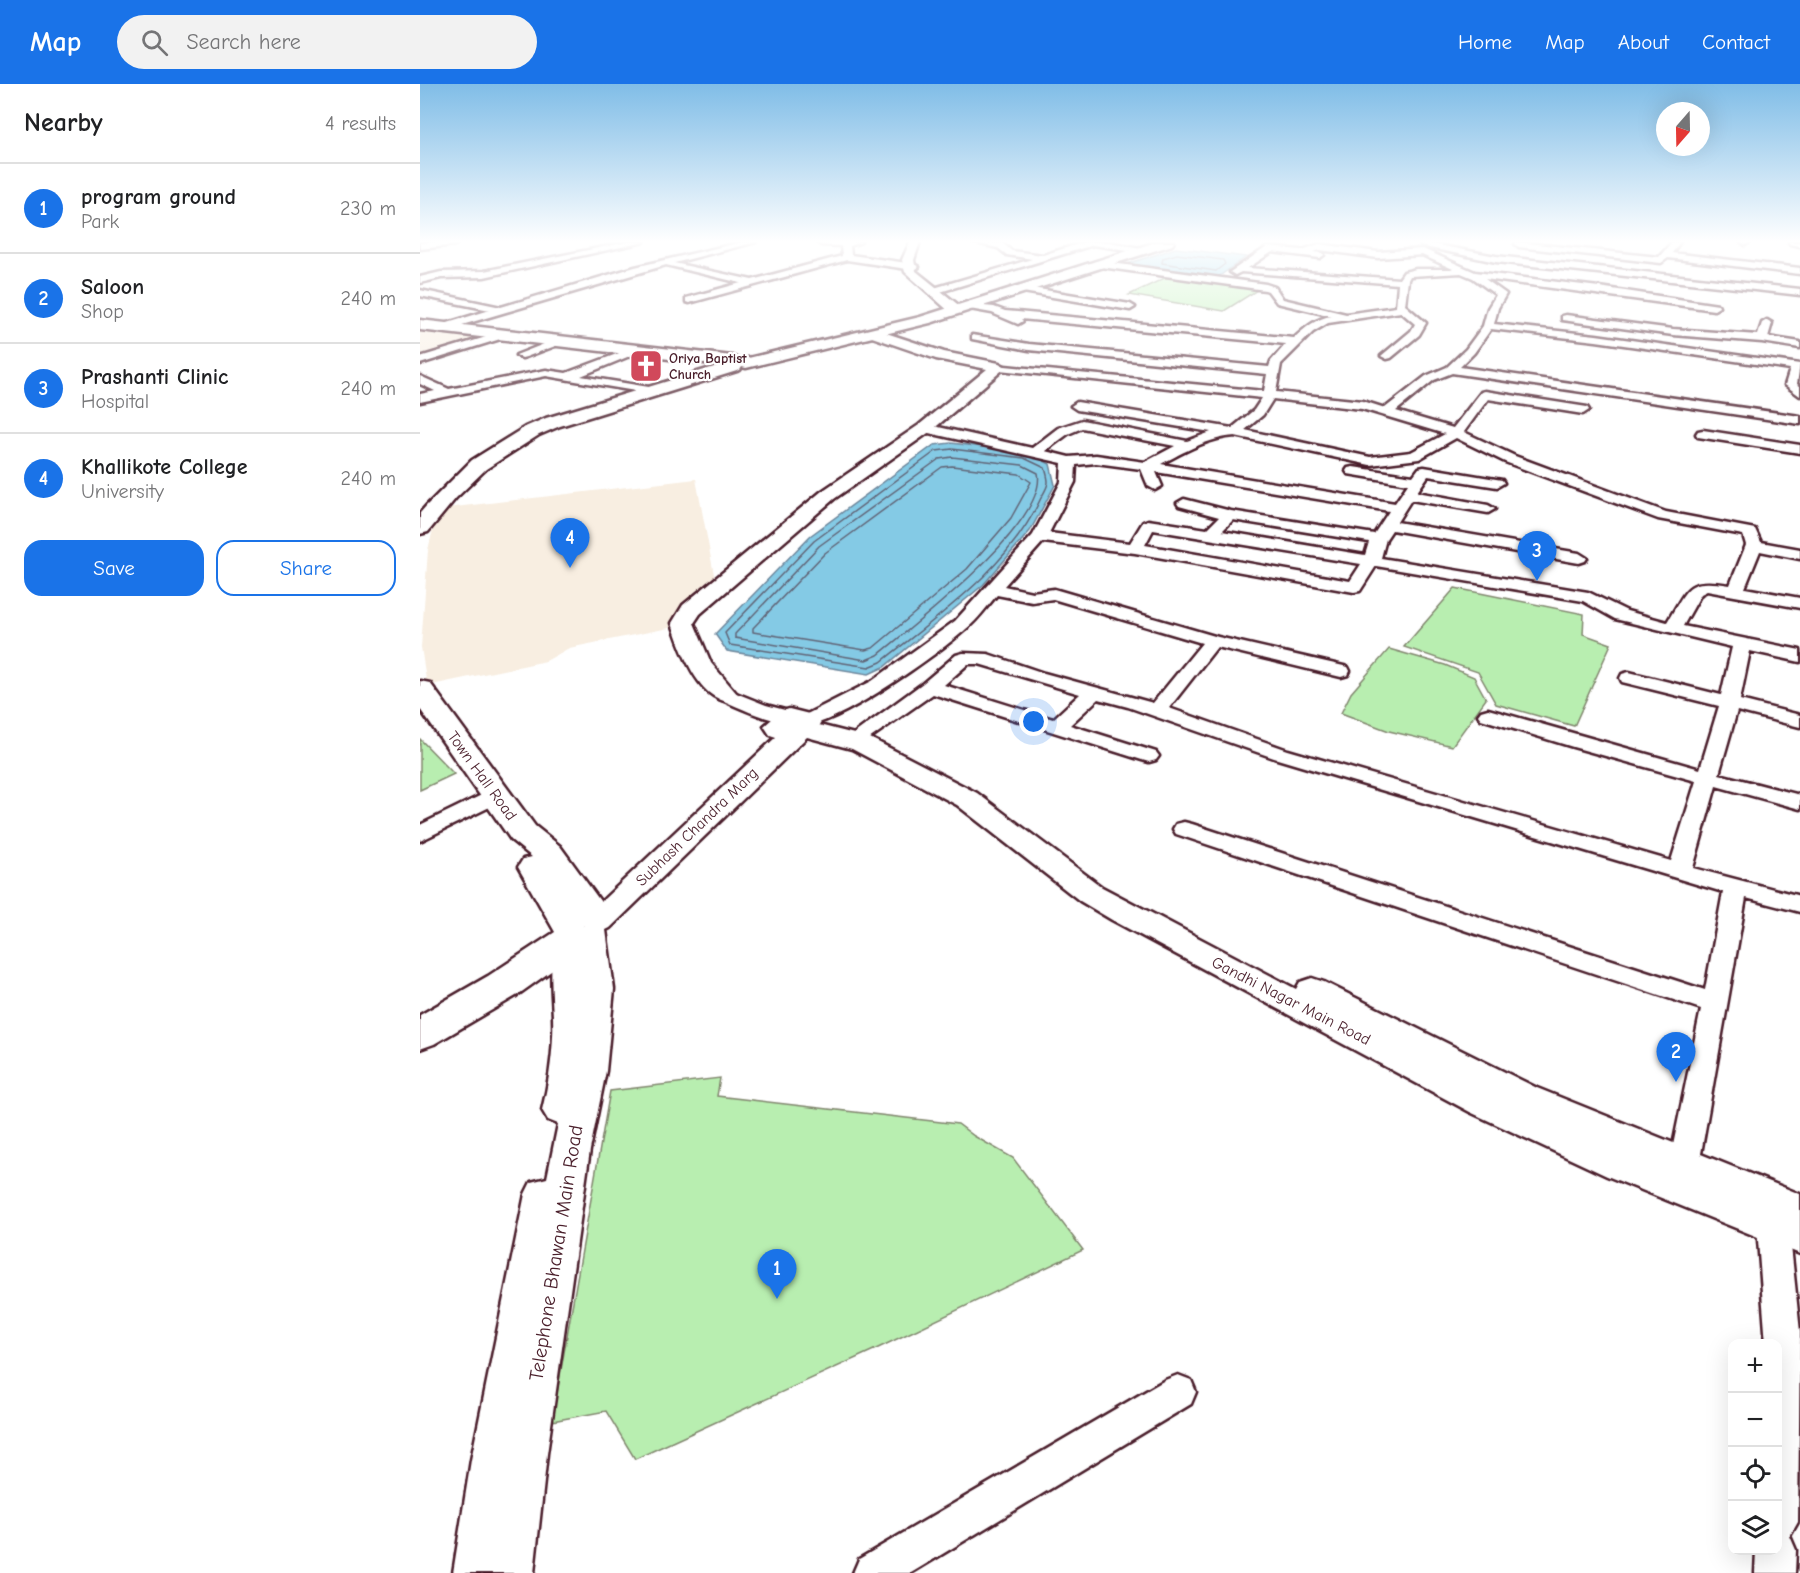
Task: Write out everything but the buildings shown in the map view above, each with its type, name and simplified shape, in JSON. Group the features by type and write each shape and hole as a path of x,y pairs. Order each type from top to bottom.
{"main road":[{"path":"420,527 443,496 482,461 507,443 553,422 737,363 874,333 950,311"},
{"path":"420,325 638,349 737,363"},
{"name":"Town Hall Road","path":"420,689 524,833 531,861 585,926"},
{"path":"420,1034 502,986 585,926"}],"street":[{"path":"445,327 497,311"},
{"path":"987,311 1297,342"},
{"path":"1326,311 1346,316"},
{"path":"1147,466 1188,445 1220,433 1235,432 1259,412 1269,396 1275,363 1309,330 1325,320 1388,311"},
{"path":"1387,356 1415,333 1421,323 1407,311"},
{"path":"1387,412 1430,378 1451,369 1470,351 1488,326 1492,311"},
{"path":"1554,333 1571,311"},
{"path":"1005,314 1028,327"},
{"path":"1566,318 1800,345"},
{"path":"1761,339 1767,323"},
{"path":"1488,326 1797,367 1791,385 1800,392"},
{"path":"874,333 941,356 999,367 1363,405 1387,412 1456,434 1510,459 1663,516 1750,532 1754,545 1737,591"},
{"path":"420,361 506,334"},
{"path":"975,337 1029,347 1273,372"},
{"path":"1039,339 999,367 925,428 828,495 691,610 683,623 690,645 703,672 726,695 733,706 745,714 792,726 879,685 961,625 1039,537 1059,503 1068,482 1069,461"},
{"path":"522,355 562,340"},
{"path":"568,377 638,349"},
{"path":"1451,369 1800,420"},
{"path":"420,398 533,374 568,377 649,391"},
{"path":"420,380 447,392"},
{"path":"1077,406 1235,432 1370,461 1414,456 1456,434 1485,395 1579,414 1594,391"},
{"path":"1035,452 1053,437 1073,425 1082,424 1188,445"},
{"path":"925,428 1069,461 1096,459 1402,501 1488,509"},
{"path":"1703,434 1800,449"},
{"path":"1147,466 1155,486"},
{"path":"1343,470 1417,481"},
{"path":"1039,537 1135,548 1354,587 1372,560 1378,539 1424,471 1497,483"},
{"path":"1184,503 1230,514 1378,539"},
{"path":"1210,534 1230,514"},
{"path":"1135,548 1148,525 1372,560 1588,597 1621,615 1672,629 1800,656"},
{"path":"1388,525 1579,558"},
{"path":"1754,545 1800,554"},
{"path":"1672,629 1695,591 1705,586 1800,603"},
{"path":"993,589 1032,597 1054,594 1213,640 1341,671"},
{"path":"1158,711 1213,640"},
{"path":"1680,872 1729,704 1742,644"},
{"path":"862,735 930,687 963,659 981,658 1037,677 1158,711 1281,754 1680,872 1800,904"},
{"path":"1629,678 1800,721"},
{"path":"930,687 1149,756"},
{"path":"1056,727 1094,692"},
{"path":"1488,715 1580,743 1800,802"},
{"name":"Gandhi Nagar Main Road","path":"792,726 862,735 981,790 1037,830 1085,871 1130,900 1182,928 1388,1027 1524,1098 1684,1165 1791,1225"},
{"name":"Gandhi Nagar Main Road","path":"792,726 861,743 968,799 1091,894 1483,1102 1621,1165 1791,1225"},
{"name":"Subhash Chandra Marg","path":"585,926 792,726"},
{"path":"420,834 496,795"},
{"path":"1184,829 1714,1003"},
{"path":"1684,1165 1736,888"},
{"name":"Telephone Bhawan Main Road","path":"479,1573 495,1460 567,1082 571,1035 568,972 585,926"},
{"name":"Telephone Bhawan Main Road","path":"508,1573 523,1454 571,1150 588,1071 597,989 585,926"},
{"path":"1780,1501 1792,1352 1791,1225"},
{"path":"873,1573 1178,1392"},
{"path":"1775,1573 1776,1555"}],"shaded area":[{"path":"420,328 496,336 420,360"},
{"path":"696,479 716,585 679,626 569,648 546,661 427,686 421,647 428,550 438,509"}],"green space":[{"path":"1455,588 1584,614 1583,634 1611,644 1574,726 1496,704 1478,672 1404,647"},
{"path":"1389,649 1445,665 1474,677 1486,699 1452,746 1389,731 1341,713 1351,693"},
{"path":"420,739 454,774 420,790"},
{"path":"720,1078 717,1096 958,1124 1013,1158 1083,1250 876,1349 635,1459 606,1411 552,1421 610,1091"}],"water":[{"path":"951,443 1026,452 1050,464 1055,485 1030,531 983,585 884,667 869,674 727,651 715,634 810,536 934,445"}],"place":[{"name":"Oriya Baptist Church","path":"646,366"},
{"name":"Khallikote College","path":"570,568"},
{"name":"Prashanti Clinic","path":"1537,581"},
{"name":"Saloon","path":"1676,1082"},
{"name":"program ground","path":"777,1299"}]}
